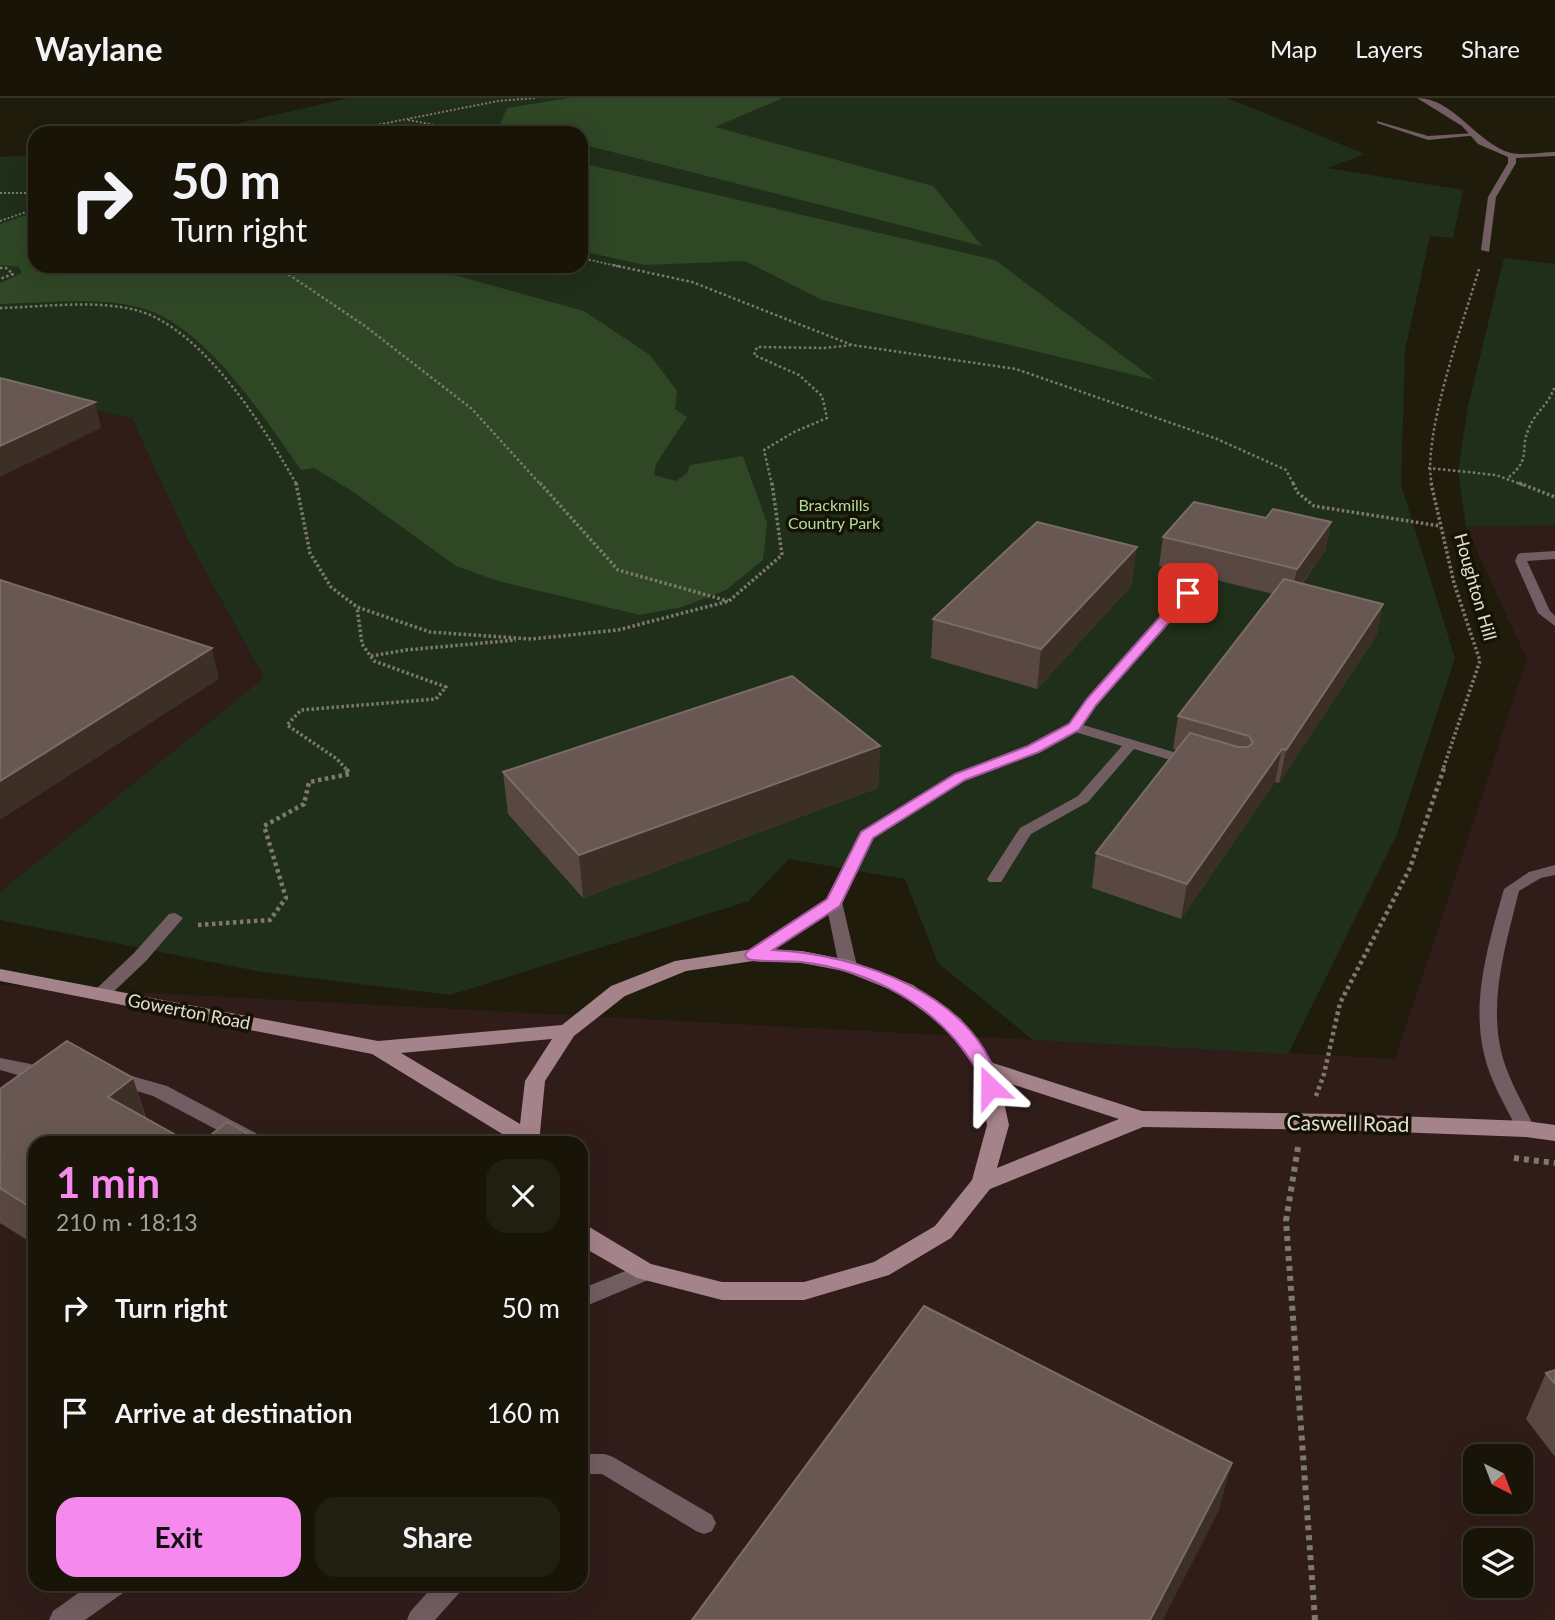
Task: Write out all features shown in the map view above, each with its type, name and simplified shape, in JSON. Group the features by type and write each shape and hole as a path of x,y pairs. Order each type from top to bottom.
{"street":[{"path":"1421,98 1465,124 1481,142 1511,156 1555,154"},
{"path":"1486,250 1492,197 1512,163 1511,156"},
{"path":"528,1136 535,1081 567,1031 618,991 682,965 754,955 802,957 848,966 906,989 954,1024 986,1068 998,1125 982,1183 943,1232 881,1269 804,1291 722,1291 645,1272 588,1239"},
{"name":"Gowerton Road","path":"0,975 378,1048 567,1031"},
{"name":"Gowerton Road","path":"378,1048 521,1136"},
{"name":"Caswell Road","path":"986,1068 1141,1119 1343,1122 1525,1129 1555,1133"},
{"name":"Caswell Road","path":"982,1183 1141,1119"},
{"path":"588,1296 645,1272"},
{"path":"63,1620 103,1591"}],"lane":[{"path":"1378,122 1428,138 1475,135"},
{"path":"1555,555 1530,555 1521,561 1544,613 1555,622"},
{"path":"754,955 834,902 867,835 960,777 1033,749 1074,727 1091,702 1188,593"},
{"path":"1074,727 1210,767"},
{"path":"995,879 1025,831 1083,799 1131,744"},
{"path":"1525,1129 1493,1055 1487,1009 1492,966 1512,889 1535,875 1555,870"},
{"path":"834,902 848,966"},
{"path":"101,994 140,957 171,922"},
{"path":"0,1064 25,1068 30,1076 19,1092 0,1106"},
{"path":"27,1072 50,1071"},
{"path":"98,1072 160,1091 245,1136"},
{"path":"588,1464 605,1464 704,1523"},
{"path":"419,1620 446,1591"}],"path":[{"path":"370,126 498,101 535,98"},
{"path":"404,119 440,126"},
{"path":"0,193 28,193"},
{"path":"0,221 28,211"},
{"name":"Houghton Hill","path":"1327,1053 1340,1003 1410,868 1480,661 1454,583 1428,468 1442,397 1470,296 1486,250"},
{"path":"588,260 692,282 852,345"},
{"path":"0,268 6,268 13,274 0,279"},
{"path":"286,273 365,326 472,409 618,570 729,601"},
{"path":"0,308 99,306 139,311 174,329 219,371 258,418 299,488 310,553 331,587 357,607 430,632 531,639"},
{"path":"371,656 406,650 618,630 729,601 782,555 777,504 764,450 794,432 827,418 822,396 799,375 754,355 757,348 852,345 1016,369 1217,439 1286,470 1297,492 1314,506 1440,526"},
{"path":"1508,478 1524,464 1528,453 1529,429 1552,399 1555,386"},
{"path":"1428,468 1468,470 1508,478 1555,498"},
{"path":"171,922 270,920 286,898 264,826 304,804 309,782 351,774 337,759 287,725 301,710 436,699 446,687 374,660 362,645 357,607"},
{"path":"1297,1149 1286,1221 1315,1620"}],"shaded area":[{"path":"0,385 132,419 188,540 264,679 0,892"},
{"path":"1555,525 1555,1620 0,1620 0,985 1395,1059 1527,660 1466,527"}],"green space":[{"name":"Brackmills Country Park","path":"349,98 1227,98 1365,154 1327,168 1463,190 1453,238 1430,236 1405,350 1401,485 1455,658 1397,834 1288,1054 1033,1040 938,963 905,879 789,859 749,901 450,995 262,972 0,920 0,892 264,678 188,540 132,419 0,385 0,157 28,155 28,273 588,273 588,126 226,126"},
{"path":"570,98 783,98 715,127 933,186 982,246 588,146 588,126 500,124 507,108"},
{"path":"588,165 995,260 1155,380 822,300 745,261 645,265 588,253"},
{"path":"28,214 28,273 447,273 584,311 650,355 677,391 675,409 687,417 656,464 654,475 676,481 687,473 690,465 743,456 767,523 763,560 726,590 682,607 640,615 498,581 456,566 352,491 314,468 301,470 230,375 209,352 163,316 138,307 105,302 0,304 0,283 22,273 19,267 0,265 0,224"},
{"path":"1504,258 1555,264 1555,525 1466,527 1458,471 1468,406"}],"building":[{"path":"0,378 95,402 0,446"},
{"path":"1194,502 1266,518 1273,509 1331,522 1297,569 1163,537"},
{"path":"1037,522 1137,547 1041,649 933,619"},
{"path":"1284,579 1383,604 1286,750 1282,749 1187,884 1096,853 1190,733 1238,747 1248,747 1253,743 1249,736 1178,716"},
{"path":"0,580 212,648 0,781"},
{"path":"792,676 880,746 579,855 503,772"},
{"path":"67,1041 133,1078 108,1097 178,1136 28,1136 28,1206 0,1188 0,1089"},
{"path":"227,1122 252,1136 210,1136"},
{"path":"924,1306 1232,1463 1150,1620 692,1620"},
{"path":"1555,1370 1555,1384 1546,1373"}],"route":[{"path":"990,1087 986,1068 954,1024 906,989 848,966 802,957 754,955 834,902 867,835 960,777 1033,749 1074,727 1091,702 1188,593"}]}
